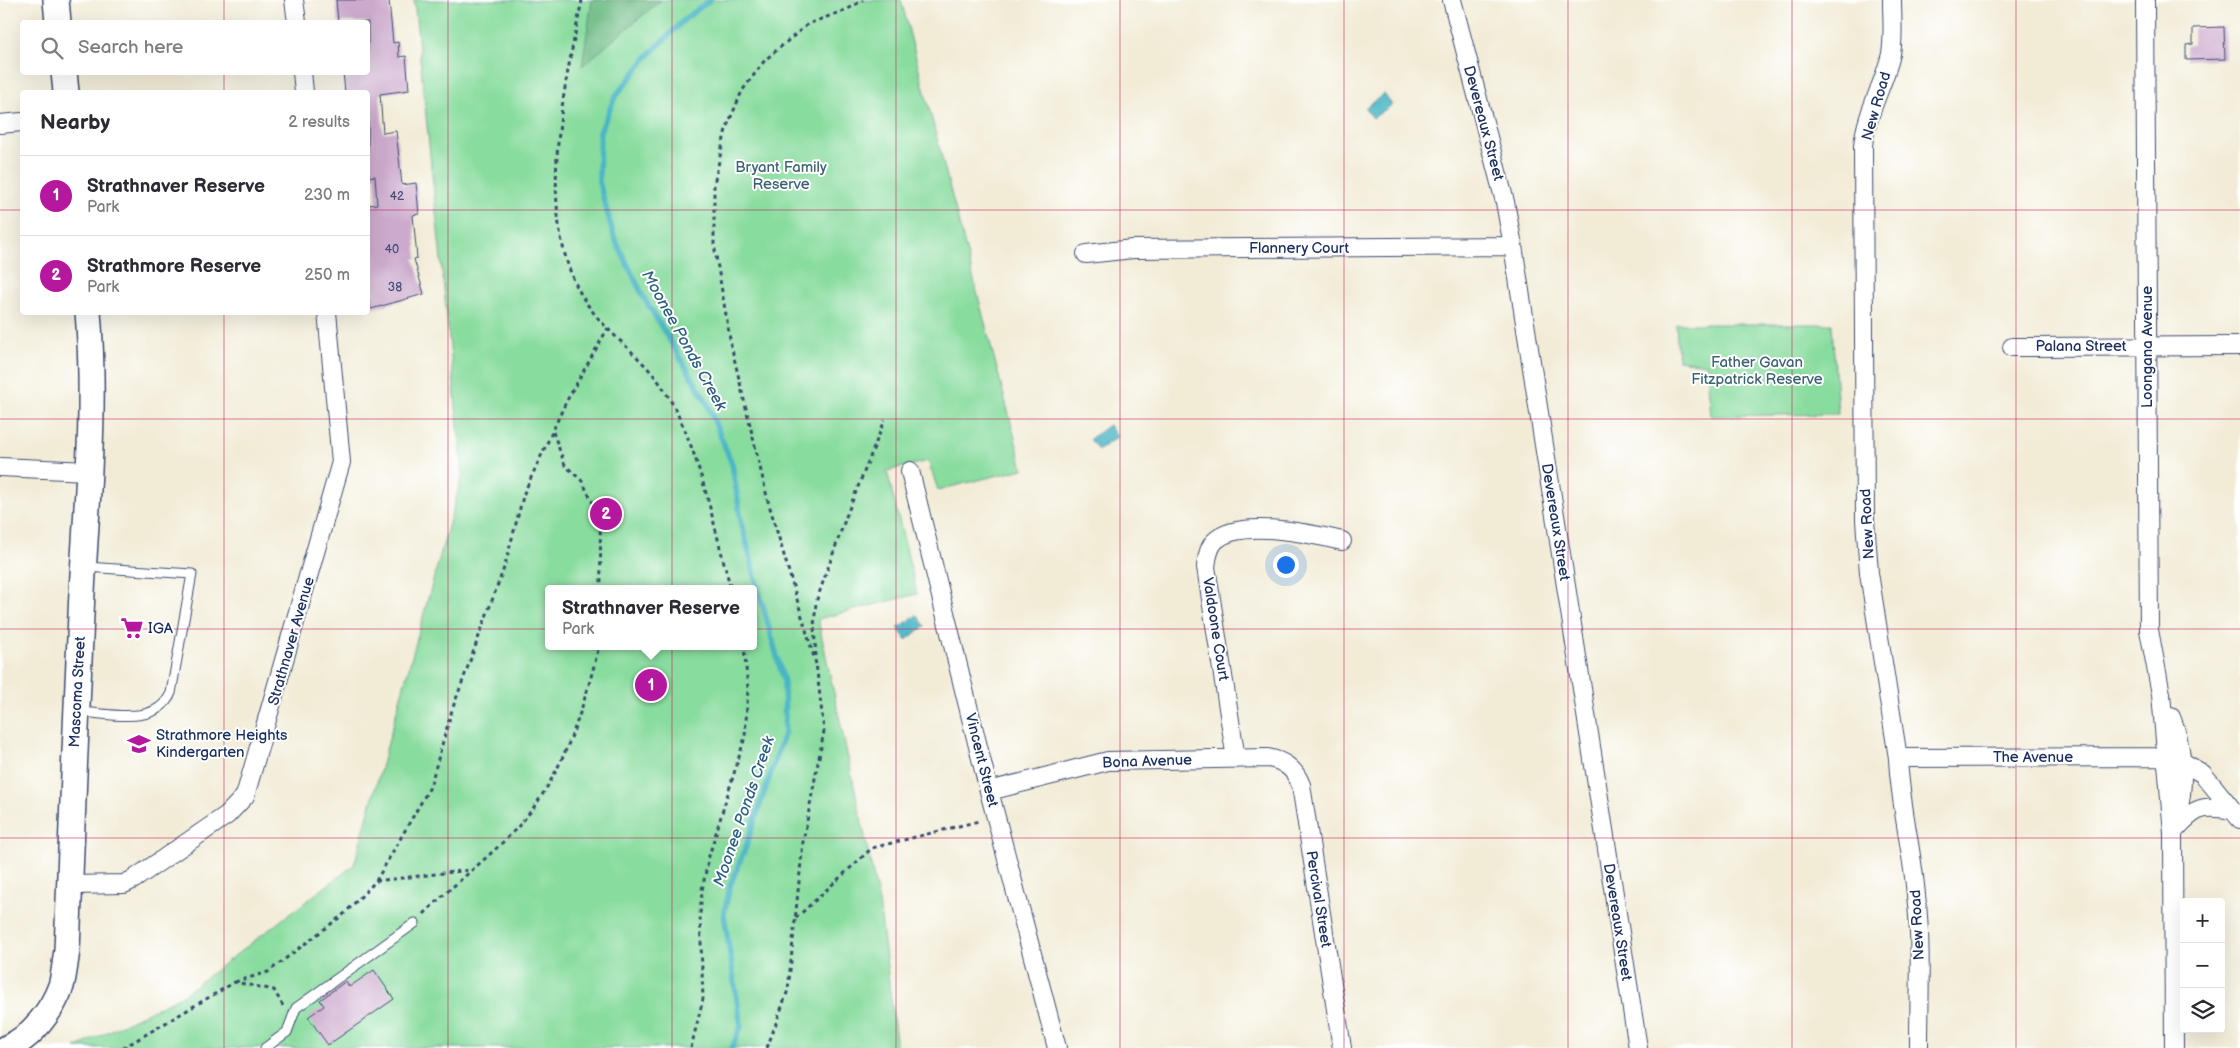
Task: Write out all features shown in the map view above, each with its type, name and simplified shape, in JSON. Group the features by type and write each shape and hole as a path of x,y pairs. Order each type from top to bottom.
{"main road":[{"path":"56,0 58,20"},
{"path":"64,75 66,90"},
{"name":"Mascoma Street","path":"7,1048 30,1032 47,1013 61,986 67,951 88,471 91,378 88,315"}],"street":[{"path":"294,0 297,20"},
{"name":"Devereaux Street","path":"1452,0 1505,202 1513,246 1638,1048"},
{"name":"New Road","path":"1892,0 1893,43 1866,126 1864,146 1865,520 1870,573 1898,758 1916,895 1919,944 1919,1048"},
{"name":"Loongana Avenue","path":"2145,0 2149,630 2161,694 2174,726 2174,758 2182,795 2173,832 2174,1048"},
{"path":"302,75 304,90"},
{"path":"0,124 20,122"},
{"name":"Flannery Court","path":"1086,254 1132,249 1513,246"},
{"name":"Strathnaver Avenue","path":"70,885 124,884 134,879 227,815 245,796 342,462 327,315"},
{"name":"Palana Street","path":"2012,346 2240,346"},
{"path":"0,466 88,471"},
{"name":"Vincent Street","path":"910,471 989,791 1057,1048"},
{"name":"Valdoone Court","path":"1236,759 1206,567 1213,543 1221,536 1232,532 1264,529 1300,531 1342,541"},
{"name":"The Avenue","path":"1898,758 2174,758"},
{"path":"2174,758 2204,774 2237,814"},
{"name":"Bona Avenue","path":"989,791 1108,761 1279,760"},
{"name":"Percival Street","path":"1279,760 1297,774 1301,785 1342,1048"},
{"path":"2173,832 2190,813 2201,808 2237,814"}],"lane":[{"path":"76,711 143,716 156,711 167,701 171,693 192,574 83,567"},
{"path":"265,1048 287,1032 296,1008 415,923"}],"path":[{"path":"582,0 560,114 558,212 564,248 578,287 591,309 652,373 675,412 696,463 730,585"},
{"path":"816,664 768,501 731,345 714,244 714,184 726,129 742,91 765,60 808,24 848,10 863,0"},
{"path":"122,1048 235,982 268,972 344,914 376,881 430,787 452,710 505,565 524,493 566,402 608,328"},
{"path":"768,1048 788,990 804,842 824,731 816,664 814,627 816,602 847,514 885,420"},
{"path":"553,432 565,465 582,481 600,517 601,585"},
{"path":"415,923 470,870 507,839 547,790 585,701 598,650"},
{"path":"691,1048 703,999 700,914 702,890 745,737 748,689 744,650"},
{"path":"796,918 872,848 980,821"},
{"path":"376,881 470,870"},
{"path":"235,982 274,990"}],"green space":[{"name":"Bryant Family Reserve","path":"414,0 901,0 1023,469 938,490 928,461 887,471 917,594 818,619 879,902 897,1048 75,1048 183,995 354,865 463,473"},
{"path":"592,0 661,0 582,66"},
{"name":"Father Gavan Fitzpatrick Reserve","path":"1676,324 1832,324 1838,414 1711,416 1706,364 1678,360"}],"water":[{"path":"1384,94 1392,105 1373,118 1365,108"},
{"path":"1109,425 1117,437 1098,450 1090,439"},
{"path":"917,615 925,626 906,640 898,628"}],"building":[{"path":"336,0 389,0 393,43 398,42 399,57 406,56 409,90 380,94 383,133 396,131 402,185 416,183 419,214 413,215 417,258 414,259 424,294 371,309 370,205 377,204 375,176 370,177 370,90 345,90 343,75 370,75 370,20 338,20"},
{"path":"2224,27 2225,59 2186,60 2186,45 2193,44 2193,28"},
{"path":"374,970 394,999 328,1045 308,1017 324,1006 320,1000 346,981 349,987"}],"waterway":[{"name":"Moonee Ponds Creek","path":"710,0 685,19 647,57 615,97 600,132 599,182 614,237 643,296 706,401 732,464 741,520 784,682 785,731 745,849 730,886 724,914 741,1026 732,1048"}],"place":[{"name":"Strathmore Reserve","path":"606,514"},
{"name":"IGA","path":"132,628"},
{"name":"Strathnaver Reserve","path":"651,685"},
{"name":"Strathmore Heights Kindergarten","path":"139,744"}]}
